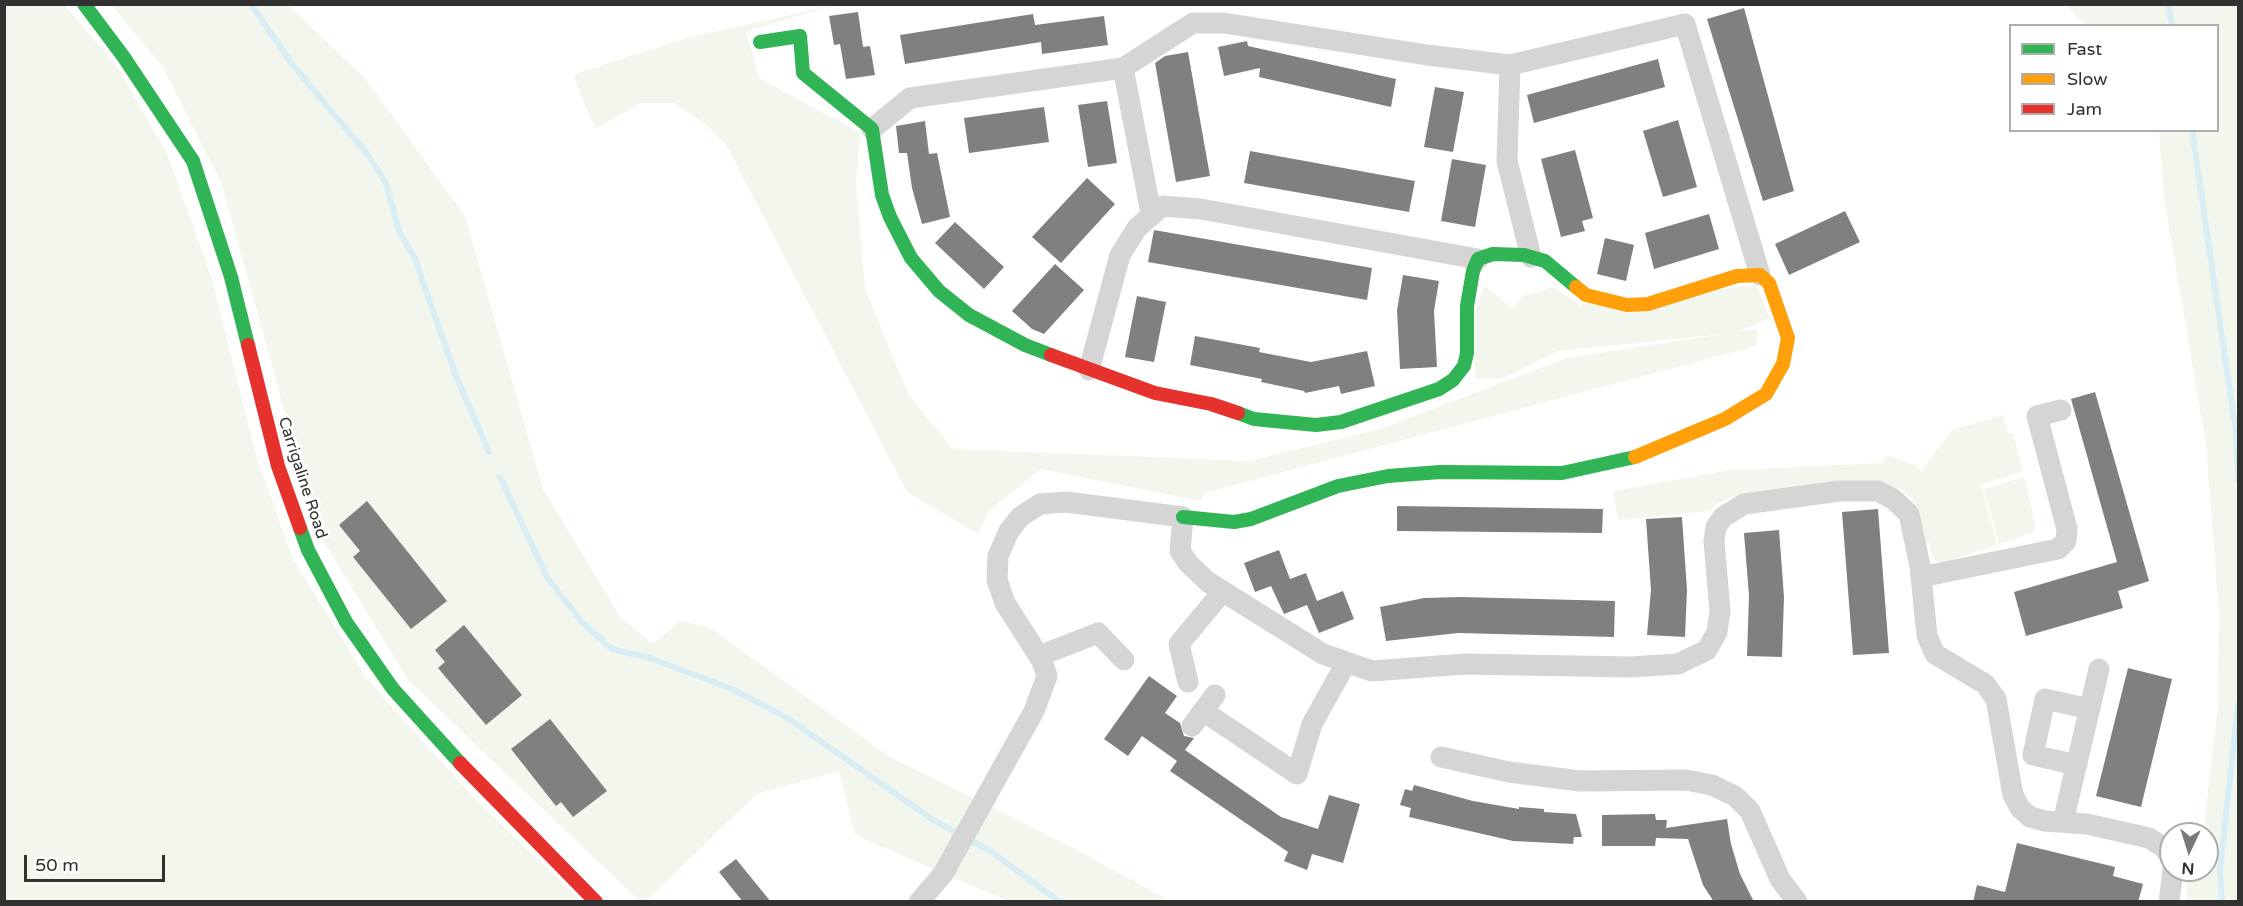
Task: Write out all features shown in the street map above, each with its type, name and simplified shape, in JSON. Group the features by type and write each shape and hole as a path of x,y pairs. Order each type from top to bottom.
{"street":[{"name":"Carrigaline Road","path":"84,4 123,56 193,160 231,277 278,466 308,550 346,622 393,689 475,780 596,902"},
{"path":"872,129 910,98 1123,68 1193,23 1224,23 1427,55 1510,65 1685,24 1760,274 1769,283 1788,338 1783,364 1766,394 1725,420 1635,457 1588,469 1562,473 1440,472 1388,476 1338,486 1251,519 1234,522 1066,502 1040,504 1020,517 1009,531 998,556 997,580 1005,603 1039,656 1047,676 1034,711 943,874 919,902"},
{"path":"759,42 800,36 803,73 872,129 882,195 890,217 911,258 939,291 969,315 1025,345 1155,393 1211,404 1254,419 1287,424 1341,422 1439,389 1460,373 1467,353 1467,306 1478,259"},
{"path":"1510,65 1507,161 1531,257"},
{"path":"1123,68 1151,213"},
{"path":"1089,370 1120,255 1128,240 1151,213 1162,206 1174,205 1478,259 1493,254 1531,257 1545,261 1586,295 1627,305 1648,304 1737,276 1760,274"},
{"path":"1921,577 2058,549 2066,542 2067,529 2037,416 2061,410"},
{"path":"1182,517 1180,551 1188,563 1223,591 1323,654 1346,663 1372,671 1465,664 1630,667 1678,664 1707,650 1718,632 1720,611 1714,541 1716,527 1723,517 1744,504 1839,491 1878,491 1893,499 1909,514 1921,577 1927,636 1935,654 1985,684 1996,699 2013,795 2020,808 2030,817 2087,824 2149,838 2159,845"},
{"path":"1188,682 1179,645 1223,591"},
{"path":"1039,656 1098,633 1124,660"},
{"path":"1203,711 1297,774 1312,724 1346,663"},
{"path":"2062,822 2099,669"},
{"path":"2077,765 2033,755 2043,710 2046,699 2090,708"},
{"path":"1441,757 1509,772 1580,781 1686,780 1712,785 1735,796 1750,811 1780,879 1797,902"},
{"path":"2169,902 2171,882"}],"shaded area":[{"path":"5,5 65,5 118,68 167,153 211,276 257,459 293,559 367,679 475,799 581,901 5,902"},
{"path":"111,5 288,5 365,78 465,216 543,489 621,618 653,644 680,621 709,627 890,757 1064,843 1170,901 1007,901 855,835 839,771 757,794 646,901 639,901 408,680 318,532 222,185 162,66"},
{"path":"2067,5 2238,5 2238,901 2186,901 2187,882 2219,882 2219,822 2204,822 2218,707 2219,613 2206,444 2164,198 2159,132 2219,132 2219,24 2084,24"},
{"path":"830,6 746,32 759,78 860,133 856,184 865,289 909,395 953,449 1250,461 1380,429 1567,358 1724,334 1558,351 1504,378 1475,379 1475,311 1485,286 1513,309 1523,296 1554,287 1579,305 1756,285 1770,318 1739,331 1758,329 1756,346 1204,493 1201,501 1041,469 989,511 978,534 907,492 725,143 704,123 674,103 641,103 595,129 573,75 686,38"},
{"path":"2003,415 2008,433 2013,434 2023,471 1981,485 1997,545 1944,562 1936,561 1931,556 1930,543 1924,544 1920,517 1914,502 1904,491 1895,488 1866,486 1735,496 1718,503 1709,511 1618,520 1613,491 1731,470 1883,463 1886,455 1915,465 1921,471 1952,430"},
{"path":"2024,477 2036,527 2034,532 1999,544 1984,489"}],"building":[{"path":"1744,8 1794,191 1763,201 1707,19"},
{"path":"858,12 863,47 870,46 875,75 846,79 840,44 834,45 829,16"},
{"path":"1033,14 1035,25 1104,16 1108,45 1042,54 1041,42 905,64 900,35"},
{"path":"1247,41 1248,46 1396,79 1391,107 1259,77 1260,68 1224,76 1218,47"},
{"path":"1188,52 1210,176 1176,182 1155,63 1165,56"},
{"path":"1658,59 1665,87 1534,123 1527,95"},
{"path":"1435,87 1464,92 1453,152 1424,147"},
{"path":"1107,101 1117,163 1088,167 1078,105"},
{"path":"1044,107 1049,142 969,153 964,118"},
{"path":"1678,120 1697,187 1663,197 1643,131"},
{"path":"925,121 929,154 937,153 950,217 922,224 912,188 907,153 899,153 896,126"},
{"path":"1575,150 1593,218 1582,221 1585,231 1561,237 1541,159"},
{"path":"1250,151 1415,181 1409,212 1244,183"},
{"path":"1452,159 1486,165 1475,227 1441,221"},
{"path":"1087,178 1115,204 1061,263 1032,237"},
{"path":"1845,211 1860,242 1789,275 1775,244"},
{"path":"1709,214 1719,249 1654,269 1645,233"},
{"path":"955,222 1004,267 984,289 935,243"},
{"path":"1154,230 1372,268 1367,300 1148,262"},
{"path":"1605,238 1634,245 1626,281 1597,274"},
{"path":"1055,264 1084,290 1044,334 1032,329 1012,311"},
{"path":"1403,275 1439,281 1434,311 1437,367 1400,369 1397,310"},
{"path":"1137,296 1166,302 1154,362 1125,357"},
{"path":"1195,336 1260,348 1259,352 1311,362 1367,351 1375,386 1341,394 1339,386 1305,393 1261,382 1262,379 1190,365"},
{"path":"2095,392 2149,581 2118,591 2123,608 2026,636 2014,592 2117,562 2071,399"},
{"path":"367,501 447,601 411,629 353,557 360,551 339,525"},
{"path":"1397,506 1603,509 1602,533 1397,531"},
{"path":"1878,509 1889,653 1853,655 1842,512"},
{"path":"1682,517 1687,590 1685,637 1647,635 1651,590 1646,519"},
{"path":"1779,530 1784,597 1782,657 1747,656 1749,596 1744,533"},
{"path":"1279,550 1290,579 1306,573 1317,601 1343,591 1354,619 1319,633 1307,605 1284,614 1271,586 1255,592 1244,563"},
{"path":"1424,598 1615,601 1614,637 1458,633 1386,641 1380,607"},
{"path":"464,625 522,695 486,725 438,668 445,662 435,650"},
{"path":"2128,668 2172,679 2141,807 2096,796"},
{"path":"1149,676 1177,696 1165,713 1180,723 1184,736 1194,738 1185,750 1281,817 1318,829 1329,795 1360,804 1343,863 1312,854 1307,870 1284,861 1288,852 1170,771 1177,761 1142,736 1128,756 1104,739"},
{"path":"550,719 607,791 573,817 561,802 556,806 511,749"},
{"path":"1414,785 1473,801 1519,809 1519,807 1544,809 1544,812 1576,814 1582,837 1574,837 1573,844 1513,841 1409,817 1411,808 1400,805 1405,789 1412,791"},
{"path":"1655,814 1656,820 1667,820 1666,828 1727,819 1731,844 1740,874 1754,902 1714,902 1703,885 1688,839 1656,838 1655,846 1602,846 1602,815"},
{"path":"2017,843 2115,867 2113,876 2143,884 2138,902 1973,902 1977,885 2005,892"},
{"path":"736,859 771,902 743,902 719,872"}],"waterway":[{"path":"251,4 292,64 368,155 386,183 399,231 415,259 456,376 489,452"},
{"path":"2168,4 2172,24"},
{"path":"2192,132 2236,433 2238,479"},
{"path":"500,477 547,577 581,621 612,649 650,658 732,689 789,719 930,818 990,851 1060,902"},
{"path":"2222,902 2220,871 2238,705"}],"traffic: fast":[{"path":"84,4 123,56 193,161 231,277 248,345"},
{"path":"760,42 800,36 803,73 872,129 882,195 890,217 911,258 939,291 969,315 1025,345 1051,355"},
{"path":"1238,413 1254,419 1316,425 1341,422 1439,389 1453,380 1464,366 1467,353 1467,306 1473,271 1478,259 1493,254 1524,255 1545,261 1576,287"},
{"path":"1183,517 1234,522 1251,519 1338,486 1388,476 1440,472 1562,473 1635,457"},
{"path":"300,528 308,550 346,622 393,689 460,763"}],"traffic: slow":[{"path":"1576,287 1586,295 1627,305 1648,304 1737,276 1760,275 1769,283 1788,338 1783,364 1766,394 1725,419 1635,457"}],"traffic: jam":[{"path":"248,345 278,466 300,528"},
{"path":"1051,355 1155,393 1211,404 1238,413"},
{"path":"460,763 596,902"}]}
